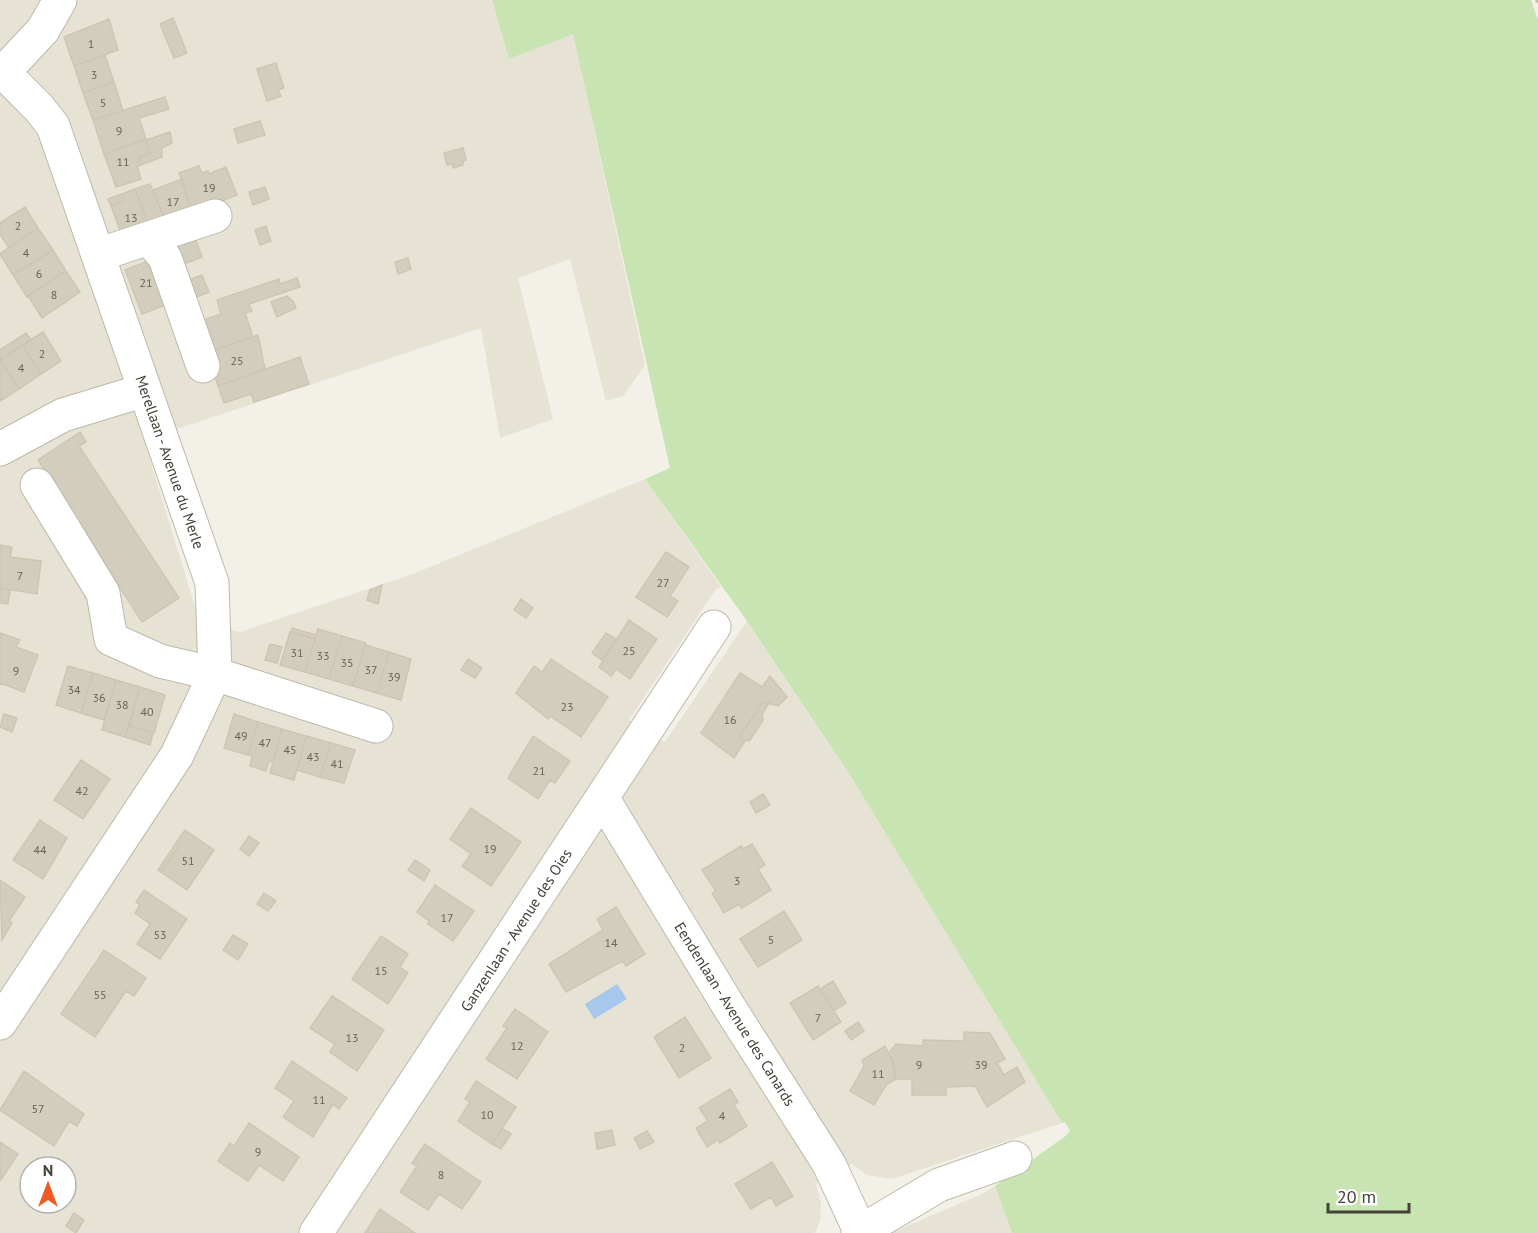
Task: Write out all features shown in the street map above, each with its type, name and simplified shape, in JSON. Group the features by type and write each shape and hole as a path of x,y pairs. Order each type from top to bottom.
{"street":[{"path":"2,74 43,30 60,0"},
{"name":"Merellaan - Avenue du Merle","path":"0,1023 177,755 215,674 212,583 53,126 39,108 2,74"},
{"path":"98,255 215,216"},
{"path":"149,238 165,258 203,366"},
{"path":"0,449 63,415 145,390"},
{"path":"37,485 103,593 111,639 160,661 215,674 376,726"},
{"name":"Ganzenlaan - Avenue des Oies","path":"316,1233 714,627"},
{"name":"Eendenlaan - Avenue des Canards","path":"603,799 731,1010 829,1164 859,1232"},
{"path":"859,1232 939,1185 1015,1158"}],"shaded area":[{"path":"0,0 492,0 509,59 573,33 645,365 623,396 606,401 570,259 518,278 553,419 500,438 481,328 144,440 200,623 240,632 413,574 645,479 721,587 716,589 629,720 665,742 747,621 850,775 1062,1123 892,1179 867,1175 852,1164 816,1184 821,1203 820,1221 815,1233 0,1233"},
{"path":"995,1186 1012,1233 891,1233 986,1192"}],"green space":[{"path":"492,0 1531,0 1538,20 1538,1233 1012,1233 995,1186 1067,1135 1070,1130 1065,1122 1062,1123 850,775 747,621 645,479 670,468 573,34 509,59"}],"water":[{"path":"617,984 627,999 594,1019 585,1004"}],"building":[{"path":"173,18 187,53 174,58 160,24"},
{"path":"109,19 118,50 74,66 64,37"},
{"path":"105,55 114,82 83,93 74,66"},
{"path":"276,63 284,88 278,90 281,96 267,101 257,69"},
{"path":"114,82 123,111 93,120 83,93"},
{"path":"165,97 169,109 139,118 146,139 104,154 93,120"},
{"path":"260,121 265,135 238,143 234,129"},
{"path":"170,132 172,143 162,148 162,157 141,165 139,157 150,153 146,140"},
{"path":"146,139 150,153 139,157 141,165 137,166 141,179 116,187 104,154"},
{"path":"463,148 466,160 463,161 463,165 453,168 452,164 447,165 444,153"},
{"path":"199,166 202,173 208,171 209,174 226,167 237,195 192,212 179,173"},
{"path":"182,179 192,212 166,222 153,190"},
{"path":"150,184 166,222 150,228 135,189"},
{"path":"265,187 269,199 253,205 249,192"},
{"path":"135,189 150,228 123,238 111,206 124,201 122,194"},
{"path":"122,194 124,201 111,206 108,199"},
{"path":"25,207 38,228 9,248 0,234 0,223"},
{"path":"266,226 271,241 260,245 255,230"},
{"path":"38,228 53,250 13,275 0,254"},
{"path":"193,233 202,257 179,266 169,241"},
{"path":"53,250 66,271 27,297 13,275"},
{"path":"408,258 411,269 398,274 395,262"},
{"path":"154,259 165,305 142,314 125,270"},
{"path":"66,271 80,292 42,318 28,296"},
{"path":"202,275 209,292 191,299 184,282"},
{"path":"297,278 300,287 249,304 252,311 245,313 253,337 208,352 198,322 221,314 217,300 279,279 280,284"},
{"path":"287,296 296,308 277,317 271,302"},
{"path":"43,332 61,361 41,374 22,345"},
{"path":"26,333 31,340 0,360 0,350"},
{"path":"258,335 265,369 218,386 208,352"},
{"path":"22,345 41,374 19,389 0,360"},
{"path":"300,357 309,384 254,402 251,394 224,403 218,386"},
{"path":"0,359 19,389 0,401"},
{"path":"80,432 86,442 79,446 179,598 142,622 38,460"},
{"path":"0,545 12,547 10,557 41,561 37,594 0,588"},
{"path":"666,552 689,567 670,596 678,601 667,617 636,597"},
{"path":"382,585 378,604 367,600 370,590"},
{"path":"0,588 10,590 8,604 0,603"},
{"path":"521,599 533,608 526,618 514,610"},
{"path":"629,620 657,639 630,679 616,669 611,676 599,667"},
{"path":"292,628 316,635 315,639 291,632"},
{"path":"318,629 342,636 329,679 305,672"},
{"path":"290,632 315,639 305,672 280,665"},
{"path":"0,633 20,640 16,647 38,655 24,692 0,685"},
{"path":"606,633 616,639 602,660 592,653"},
{"path":"342,636 366,643 353,686 329,679"},
{"path":"270,644 282,647 277,663 265,660"},
{"path":"365,645 389,652 377,693 353,686"},
{"path":"389,652 411,659 401,700 377,693"},
{"path":"468,659 482,668 475,678 461,670"},
{"path":"551,659 608,697 581,737 550,716 548,719 516,693 534,666 542,672"},
{"path":"68,666 93,673 81,713 56,705"},
{"path":"93,673 116,680 104,720 81,713"},
{"path":"740,673 762,687 770,676 787,697 778,706 763,702 739,737 745,741 734,758 701,733"},
{"path":"116,680 140,687 125,737 102,730"},
{"path":"140,687 165,695 154,733 129,726"},
{"path":"763,702 769,703 762,714 763,720 750,740 745,741 739,737"},
{"path":"4,714 17,718 12,732 0,727"},
{"path":"234,714 258,722 248,755 224,748"},
{"path":"258,722 282,729 273,762 269,761 266,771 250,766 252,756 248,755"},
{"path":"129,726 153,733 150,745 125,737"},
{"path":"282,729 306,736 294,780 270,773"},
{"path":"306,736 331,743 320,777 297,770"},
{"path":"533,736 570,761 555,783 550,780 538,799 508,778"},
{"path":"331,743 355,750 344,783 320,777"},
{"path":"81,760 110,779 83,819 54,800"},
{"path":"763,794 770,805 756,813 750,802"},
{"path":"471,808 521,842 491,886 462,866 471,854 450,839"},
{"path":"40,820 67,838 43,879 13,860"},
{"path":"185,830 214,850 187,890 158,870 161,872 179,846 176,843"},
{"path":"249,836 259,843 249,856 240,849"},
{"path":"176,843 179,846 161,872 158,870"},
{"path":"752,844 765,865 758,869 771,890 742,908 739,904 724,913 712,893 716,891 702,870 741,846 743,849"},
{"path":"415,860 430,870 424,881 408,870"},
{"path":"0,880 25,897 9,921 12,923 2,940"},
{"path":"435,885 474,911 453,941 428,924 429,921 417,912"},
{"path":"144,890 187,919 160,959 137,944 150,924 135,913 140,905 136,902"},
{"path":"264,893 276,901 268,911 257,904"},
{"path":"616,907 645,954 626,966 622,961 566,992 549,964 603,930 597,919"},
{"path":"784,911 802,940 758,967 740,939"},
{"path":"233,935 248,944 238,960 223,950"},
{"path":"381,936 408,954 400,967 408,973 388,1004 352,979"},
{"path":"104,950 146,978 134,996 126,991 95,1037 61,1014"},
{"path":"833,981 846,1003 834,1011 820,989"},
{"path":"818,986 841,1022 813,1040 790,1003"},
{"path":"332,996 384,1030 357,1071 330,1052 335,1044 310,1028"},
{"path":"515,1009 548,1032 517,1079 486,1059 507,1028 503,1026"},
{"path":"685,1017 711,1058 679,1078 654,1037"},
{"path":"858,1022 864,1031 851,1040 845,1031"},
{"path":"964,1032 990,1033 1005,1059 997,1063 1004,1075 1017,1067 1025,1082 987,1107 975,1086 946,1087 946,1095 912,1095 912,1079 896,1079 889,1053 896,1044 923,1046 923,1040 964,1041"},
{"path":"885,1046 894,1064 896,1079 886,1085 874,1105 850,1091 864,1066 862,1060"},
{"path":"292,1061 347,1098 339,1109 333,1104 313,1137 283,1117 294,1101 275,1088"},
{"path":"24,1071 84,1114 77,1126 69,1121 54,1146 0,1110"},
{"path":"476,1081 516,1107 492,1144 458,1121 470,1102 465,1099"},
{"path":"730,1089 738,1102 734,1105 747,1126 720,1143 718,1140 707,1147 696,1128 708,1121 699,1108"},
{"path":"249,1123 299,1157 283,1181 259,1165 248,1181 218,1161 230,1143 234,1146"},
{"path":"502,1128 511,1134 501,1149 492,1144"},
{"path":"612,1130 615,1145 597,1149 595,1133"},
{"path":"647,1131 654,1142 640,1149 634,1138"},
{"path":"0,1142 18,1154 0,1181"},
{"path":"425,1144 481,1182 462,1209 439,1194 428,1210 400,1192 417,1166 412,1163"},
{"path":"772,1162 793,1196 776,1206 771,1197 751,1209 735,1184"},
{"path":"380,1209 415,1233 365,1233"},
{"path":"73,1215 84,1220 76,1233 66,1226"}]}
